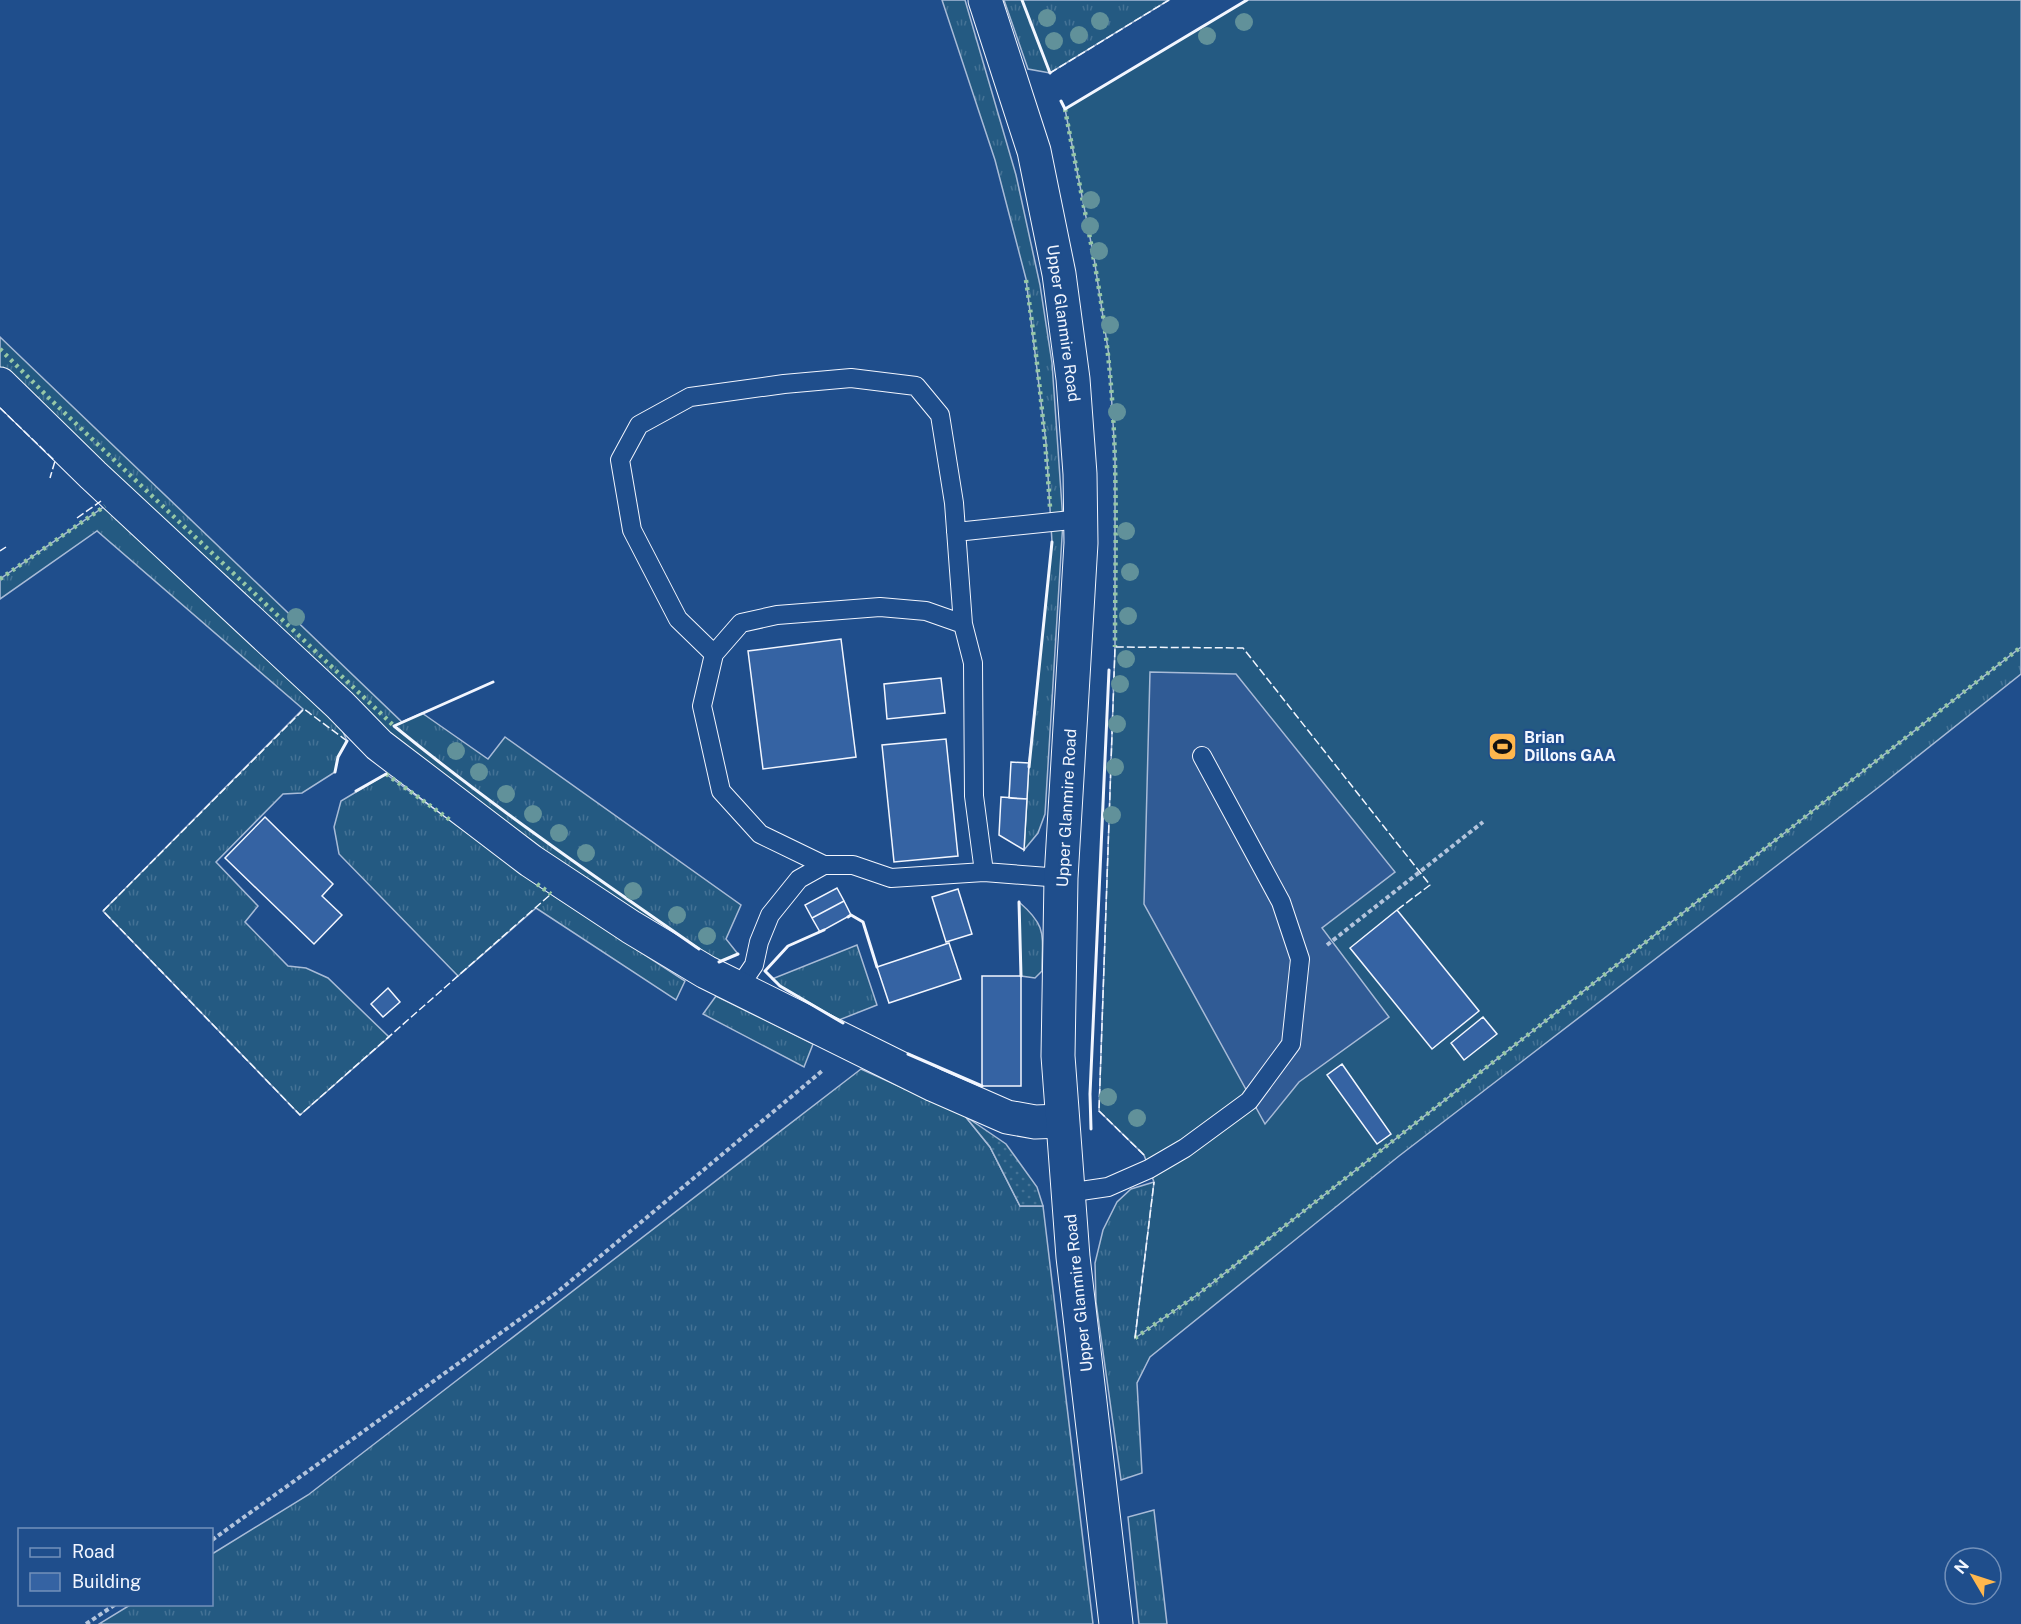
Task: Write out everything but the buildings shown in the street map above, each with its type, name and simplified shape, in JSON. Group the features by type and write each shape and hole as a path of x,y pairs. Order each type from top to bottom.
{"main road":[{"name":"Upper Glanmire Road","path":"985,0 1034,151 1057,262 1073,379 1081,543 1061,878 1058,1056 1073,1257 1116,1624"},
{"path":"0,384 379,745 531,861 640,933 706,972 882,1060 1007,1116 1035,1122 1062,1121"}],"lane":[{"path":"714,654 678,619 632,530 620,460 639,425 690,397 784,384 851,378 915,386 940,415 954,503 963,624 973,663 974,796 984,872"},
{"path":"956,532 1081,519"},
{"path":"963,624 926,611 880,607 777,615 741,623 714,654 702,706 721,791 760,834 825,865 853,865 891,878 984,872 1061,878"},
{"path":"1067,1192 1108,1187 1149,1169 1185,1148 1249,1101 1291,1044 1300,959 1281,902 1202,756"},
{"path":"739,987 754,965 759,942 770,915 799,879 825,865"}],"path":[{"path":"1300,959 1324,947 1483,822"},
{"path":"213,1539 555,1294 819,1075"},
{"path":"86,1624 114,1606"}],"green space":[{"path":"942,0 965,0 1016,175 1040,285 1052,363 1063,521 1045,814 1038,833 1024,850 1029,763 1052,542 1046,443 1026,279 995,160"},
{"path":"1004,0 1169,0 1050,73 1028,69"},
{"name":"Brian Dillons GAA","path":"1247,0 2021,0 2021,647 1197,1295 1135,1338 1154,1182 1144,1155 1099,1111 1115,647 1115,456 1109,356 1094,258 1065,109"},
{"path":"0,337 402,722 422,713 488,759 505,737 741,905 726,939 738,954 719,963 536,848 389,734 0,370"},
{"path":"105,506 337,718 347,741 338,757 335,772 302,793 283,794 216,862 258,906 245,922 288,966 306,968 328,978 389,1037 300,1115 103,911 303,709 97,531 0,599 0,579"},
{"path":"2021,532 2021,674 1879,787 1399,1156 1150,1357 1137,1383 1142,1473 1121,1480 1096,1302 1095,1263 1103,1230 1117,1202 1131,1189 1154,1182"},
{"path":"386,774 551,894 685,981 676,1000 536,908 458,976 339,854 334,827 341,801"},
{"path":"1019,902 1035,918 1041,932 1042,971 1035,978 1021,976"},
{"path":"857,945 877,1005 839,1020 772,979"},
{"path":"716,996 813,1044 804,1067 703,1014"},
{"path":"861,1069 965,1116 990,1147 1020,1206 1043,1206 1093,1624 99,1624 128,1606 213,1606 213,1553 308,1495"},
{"path":"965,1116 1006,1144 1037,1187 1043,1206 1020,1206 990,1147"},
{"path":"1154,1510 1167,1624 1139,1624 1128,1517"}],"shaded area":[{"path":"1150,672 1236,674 1395,872 1322,928 1389,1017 1299,1082 1265,1124 1144,904"}],"hedge":[{"path":"1065,109 1100,293 1108,355 1114,428 1116,501 1115,647"},
{"path":"1026,280 1034,336 1050,507"},
{"path":"0,349 394,726"},
{"path":"0,579 105,506"},
{"path":"1135,1338 1197,1295 2021,647"},
{"path":"386,774 450,820"},
{"path":"537,884 551,894"}],"fence":[{"path":"1050,73 1169,0"},
{"path":"0,408 55,461 50,478"},
{"path":"77,518 101,501"},
{"path":"0,551 6,547"},
{"path":"1144,1155 1099,1111 1115,647 1243,648 1430,885 1397,910"},
{"path":"347,741 304,709 103,911 300,1115 551,894"},
{"path":"1135,1338 1154,1182"}],"wall":[{"path":"1022,0 1050,73"},
{"path":"1061,101 1065,109 1247,0"},
{"path":"1029,767 1052,542"},
{"path":"1091,1129 1090,1094 1109,670"},
{"path":"493,682 394,726 506,813 699,949"},
{"path":"335,772 338,757 347,741"},
{"path":"356,791 386,774"},
{"path":"1019,902 1021,976"},
{"path":"848,917 851,915 863,922 877,967"},
{"path":"824,930 788,946 765,971 780,986 843,1023"},
{"path":"719,962 738,954"},
{"path":"908,1054 982,1086"}],"place":[{"name":"Brian Dillons GAA","path":"1503,746"}]}
